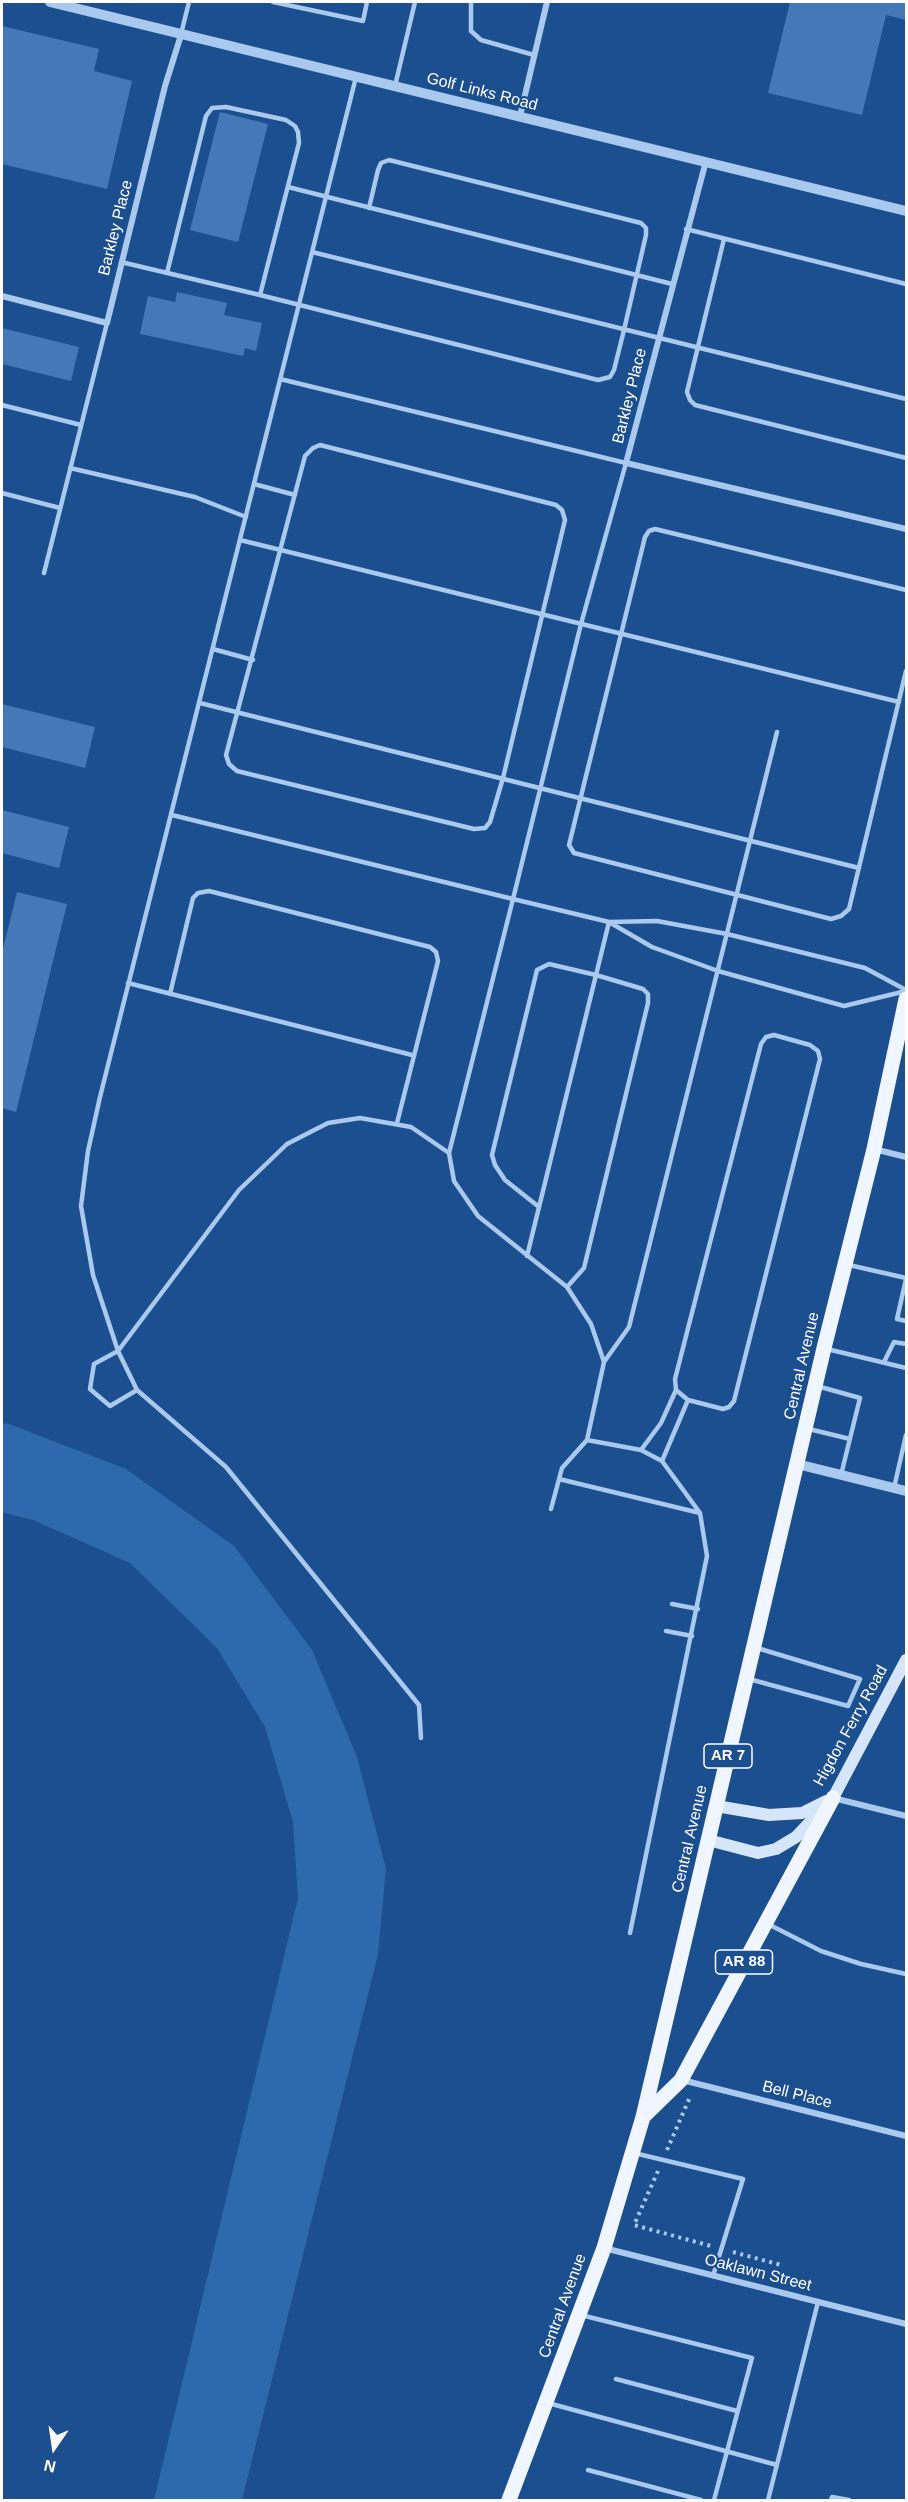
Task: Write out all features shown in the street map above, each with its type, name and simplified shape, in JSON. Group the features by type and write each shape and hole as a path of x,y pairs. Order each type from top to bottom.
{"main road":[{"name":"Central Avenue","path":"509,2500 604,2248 643,2117 844,1264 874,1149 906,999"},
{"name":"Higdon Ferry Road","path":"716,1806 769,1815 802,1813 833,1798 906,1660"},
{"path":"708,1840 758,1853 776,1849 796,1837 833,1798"},
{"name":"AR 88","path":"643,2117 688,2081 765,1922 833,1798"}],"street":[{"name":"Golf Links Road","path":"50,2 906,211"},
{"path":"520,116 547,2"},
{"name":"Barkley Place","path":"107,323 165,86 181,35"},
{"name":"Barkley Place","path":"706,161 626,463 906,529"},
{"path":"2,296 107,323"},
{"path":"874,1149 906,1157"},
{"path":"797,1464 906,1491"},
{"path":"833,1798 906,1816"},
{"name":"Bell Place","path":"688,2081 906,2136"},
{"name":"Oaklawn Street","path":"604,2248 906,2324"}],"lane":[{"path":"181,35 189,2"},
{"path":"273,2 363,21 367,2"},
{"path":"304,10 306,2"},
{"path":"395,86 415,2"},
{"path":"471,2 471,31 481,40 534,55"},
{"path":"356,76 128,983 88,1151 81,1206 93,1275 118,1351 137,1390 226,1467 419,1705 421,1738"},
{"path":"167,273 206,116 212,108 226,106 286,120 295,126 299,143 260,295"},
{"path":"122,262 598,380 610,376 614,370 646,235 646,228 642,223 389,160 381,163 369,208"},
{"path":"288,187 672,284"},
{"path":"686,230 906,284"},
{"path":"724,239 687,392 695,405 906,458"},
{"path":"312,252 906,399"},
{"path":"44,573 107,323"},
{"path":"280,379 626,463 539,787 449,1153 454,1181 478,1216 567,1287 591,1324 604,1362"},
{"path":"2,405 81,425"},
{"path":"320,445 556,505 562,510 565,520 503,778 490,822 485,828 474,829 237,771 229,764 226,755 295,495 305,456 320,445"},
{"path":"70,468 195,497 246,517"},
{"path":"255,484 295,495"},
{"path":"2,493 60,508"},
{"path":"906,590 655,529 649,531 645,537 569,845 574,853 831,919 842,916 849,909 906,671"},
{"path":"240,540 899,702"},
{"path":"213,649 253,660"},
{"path":"200,703 859,868"},
{"path":"551,1509 562,1468 587,1440 604,1362 629,1327 777,732"},
{"path":"172,814 609,922 657,921 727,934 866,968 906,991"},
{"path":"170,994 193,898 198,893 209,891 430,947 436,952 438,961 412,1055 397,1123"},
{"path":"609,922 652,947 718,971 844,1006 906,991"},
{"path":"527,1256 609,922"},
{"path":"539,1207 505,1180 495,1165 492,1155 537,970 549,964 644,988 648,994 648,1003 584,1268 567,1287"},
{"path":"128,983 412,1055"},
{"path":"641,1450 661,1423 676,1390 675,1379 761,1044 766,1037 774,1035 810,1045 818,1051 820,1059 734,1401 729,1407 723,1409 688,1400 676,1390"},
{"path":"137,1390 110,1406 90,1389 94,1364 118,1351 239,1190 287,1144 328,1123 360,1118 411,1127 449,1153"},
{"path":"844,1264 906,1278 897,1319 906,1321"},
{"path":"884,1362 894,1342 906,1344"},
{"path":"824,1348 906,1368"},
{"path":"816,1386 860,1398 841,1475"},
{"path":"662,1461 688,1400"},
{"path":"806,1428 850,1439"},
{"path":"894,1488 906,1435"},
{"path":"587,1440 641,1450 662,1461 700,1513 708,1556 630,1933"},
{"path":"559,1479 700,1513"},
{"path":"672,1604 698,1609"},
{"path":"666,1631 692,1636"},
{"path":"747,1679 848,1706 860,1679 754,1647"},
{"path":"765,1922 821,1951 861,1964 906,1974"},
{"path":"632,2153 743,2179 713,2276"},
{"path":"768,2500 818,2302"},
{"path":"579,2314 752,2358 714,2500"},
{"path":"616,2379 737,2411"},
{"path":"547,2403 777,2465"},
{"path":"588,2470 701,2500"},
{"path":"831,2500 832,2497 849,2500"}],"path":[{"path":"688,2081 662,2160 634,2225 781,2265"}],"shaded area":[{"path":"2,1423 126,1469 234,1546 312,1650 357,1757 386,1869 378,1954 242,2500 154,2500 298,1898 293,1822 265,1727 217,1648 130,1563 33,1520 2,1512"}],"building":[{"path":"790,2 906,2 906,20 886,15 862,115 768,93"},
{"path":"2,26 99,49 94,71 132,81 107,189 2,164"},
{"path":"220,112 268,124 238,242 190,230"},
{"path":"177,292 227,303 224,315 262,323 256,351 245,348 243,356 140,334 148,296 175,302"},
{"path":"2,328 79,347 71,381 2,364"},
{"path":"2,704 95,727 85,768 2,747"},
{"path":"2,810 69,827 59,868 2,853"},
{"path":"17,892 67,904 16,1112 2,1108 2,953"}]}
